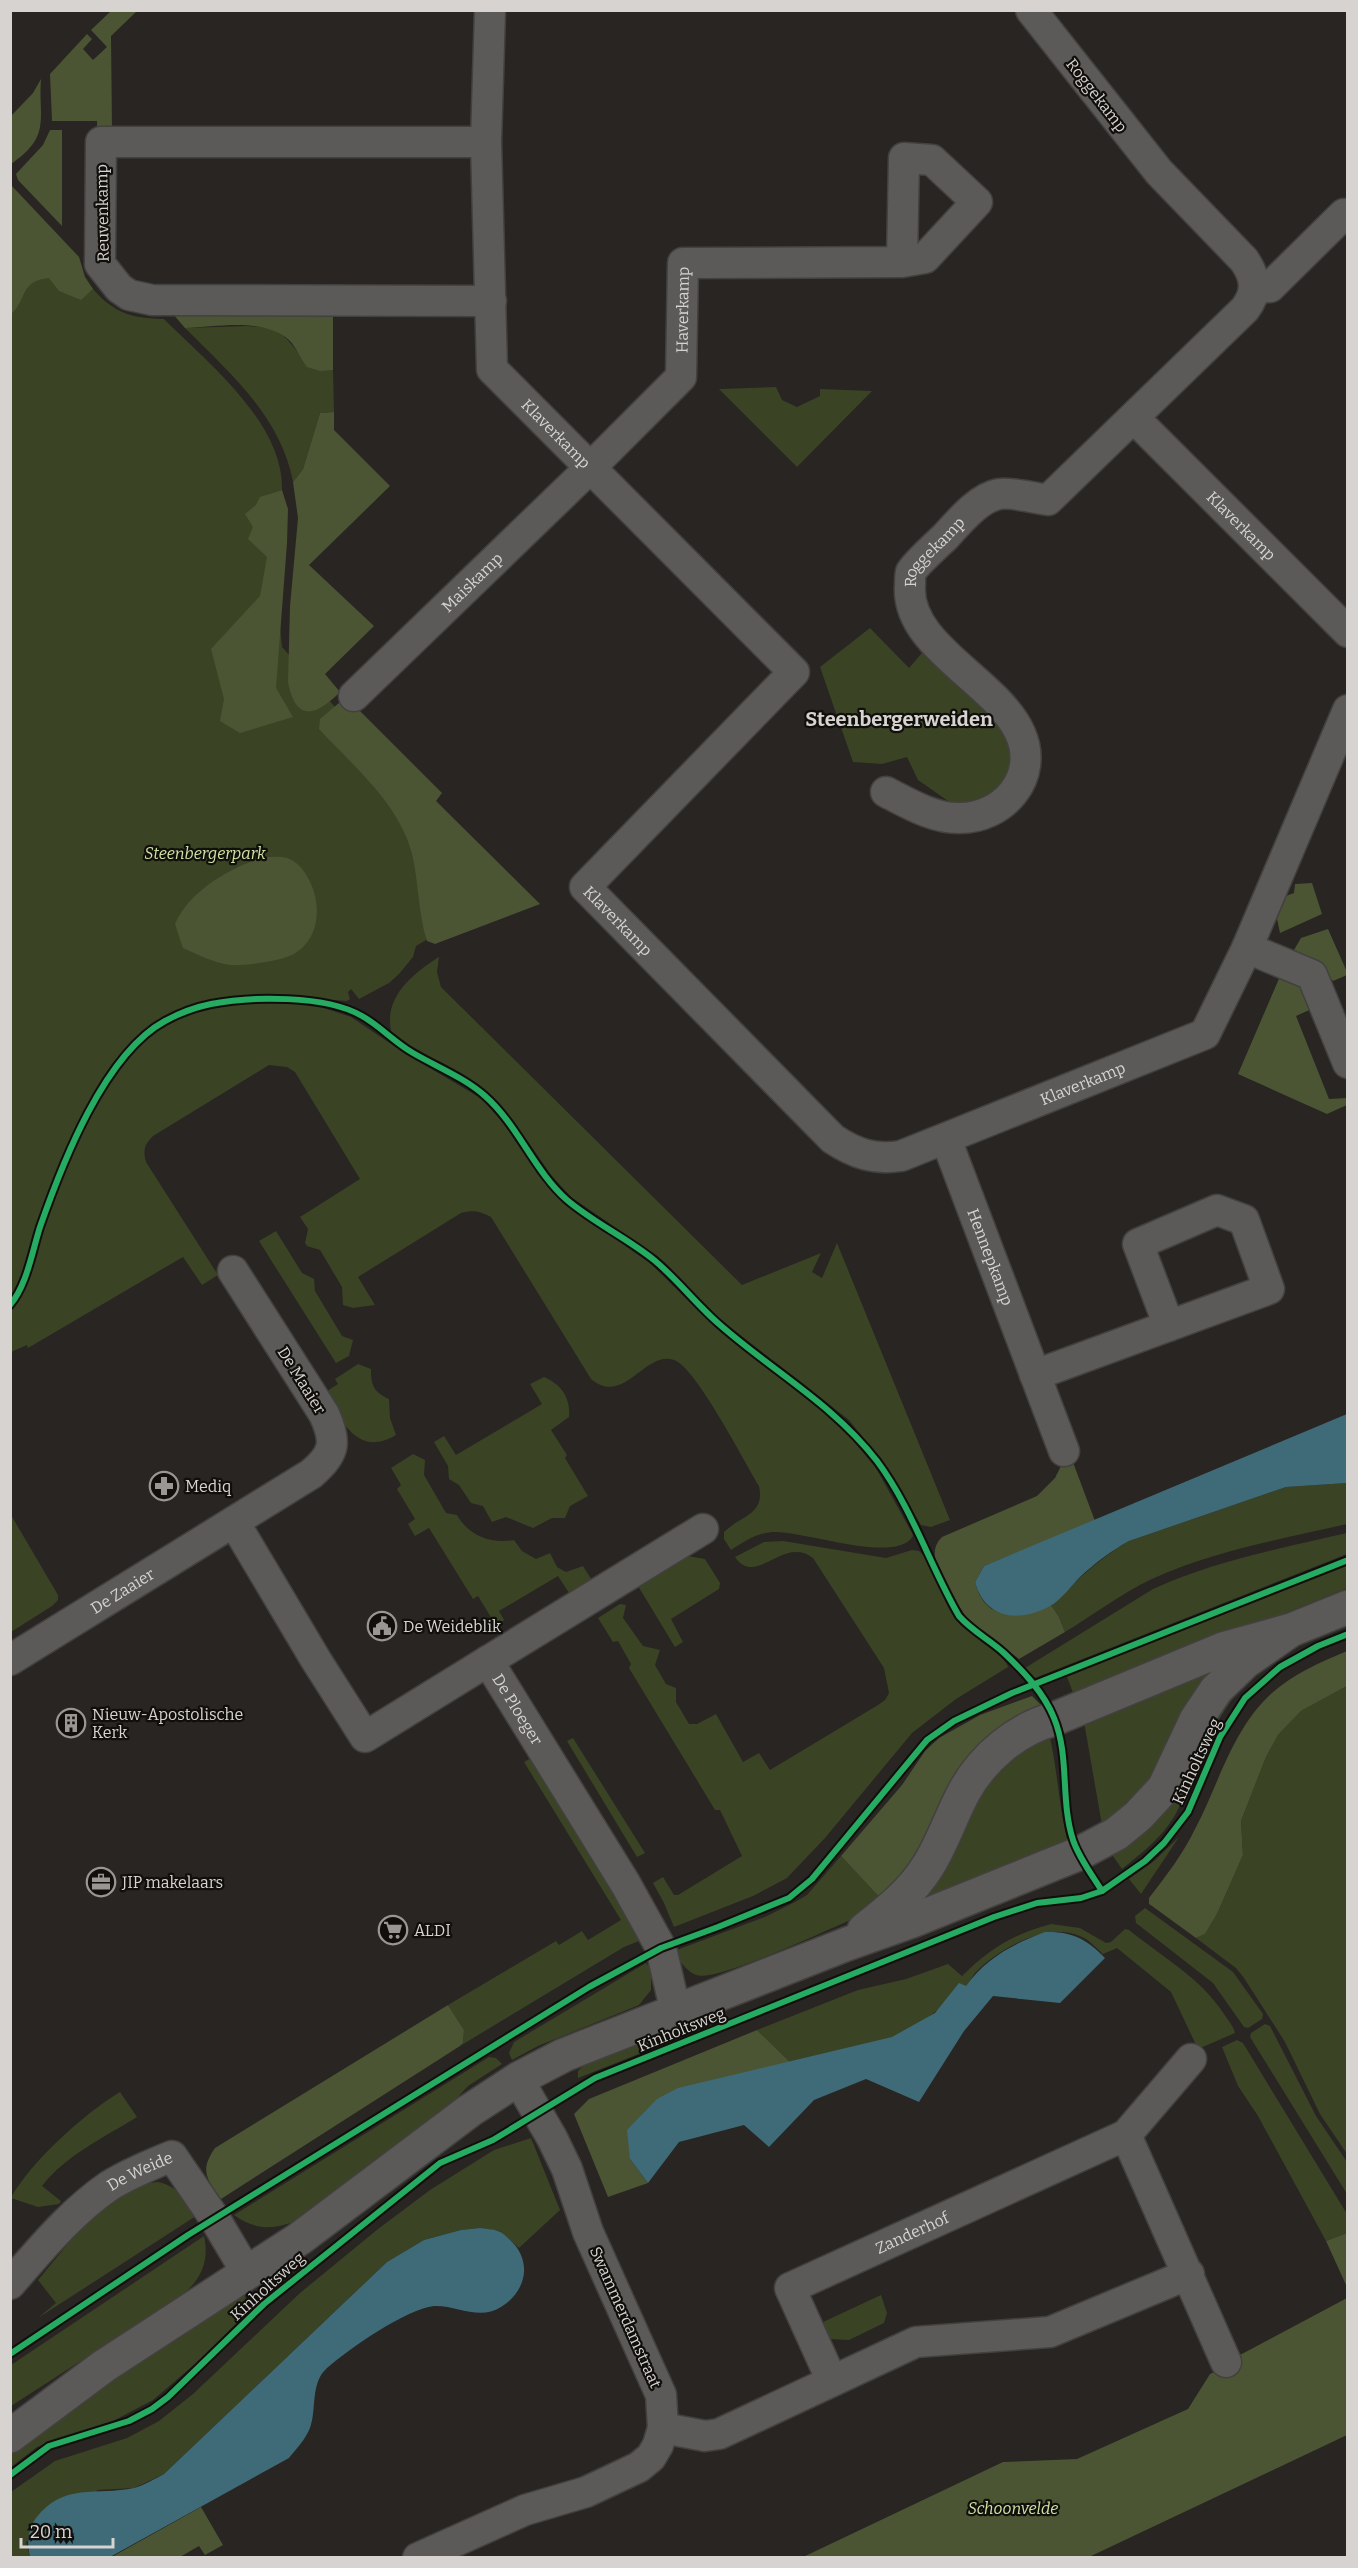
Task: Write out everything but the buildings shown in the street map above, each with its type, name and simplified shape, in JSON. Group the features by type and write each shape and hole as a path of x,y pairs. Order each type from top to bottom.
{"street":[{"name":"Klaverkamp","path":"490,10 486,142 492,369 794,672 585,887 833,1139 866,1156 882,1159 901,1156 1205,1034 1247,948 1347,711"},
{"name":"Roggekamp","path":"886,792 930,813 958,818 1004,805 1018,787 1026,763 1021,735 1007,710 925,632 909,601 911,572 973,507 999,494 1048,500 1245,309 1252,300 1255,288 1253,277 1244,260 1159,172 1031,10"},
{"name":"Reuvenkamp","path":"486,142 101,142 100,264 119,288 129,295 152,300 491,301"},
{"path":"1255,288 1270,287 1344,214"},
{"name":"Haverkamp","path":"590,468 681,377 683,263 902,262"},
{"name":"Klaverkamp","path":"1134,418 1347,632"},
{"name":"Maiskamp","path":"354,696 590,468"},
{"path":"1247,948 1312,975 1347,1063"},
{"name":"Hennepkamp","path":"946,1138 1064,1452"},
{"path":"1035,1375 1169,1326 1269,1289 1244,1220 1217,1210 1138,1244 1169,1326"},
{"name":"De Maaier","path":"233,1271 324,1414 333,1440 331,1452 323,1464 234,1522"},
{"name":"De Zaaier","path":"10,1660 234,1522"},
{"name":"De Ploeger","path":"234,1522 365,1737 488,1661 625,1883 661,1948 676,2013"},
{"path":"488,1661 703,1529"},
{"name":"Kinholtsweg","path":"847,1944 892,1908 912,1888 928,1867 965,1790 980,1768 1017,1735 1037,1723 1054,1719 1223,1649 1291,1630 1347,1607"},
{"name":"Kinholtsweg","path":"10,2420 104,2366 299,2239 469,2111 518,2079 564,2055 847,1944 912,1921 1078,1854 1116,1834 1138,1816 1164,1788 1196,1720 1216,1690 1252,1657 1291,1630"},
{"name":"Zanderhof","path":"832,2381 789,2288 1126,2135 1191,2059"},
{"name":"Swammerdamstraat","path":"418,2558 525,2510 586,2492 639,2467 655,2451 663,2428 661,2395 588,2232 567,2169 518,2079"},
{"path":"1126,2135 1226,2362"},
{"name":"De Weide","path":"10,2284 70,2219 109,2186 140,2169 172,2156 215,2219 247,2273"},
{"path":"663,2428 705,2436 719,2434 916,2342 1050,2332 1189,2274"},
{"name":"Kinholtsweg","path":"10,2436 104,2366"}],"green space":[{"path":"111,11 137,11 111,36 112,130 97,131 97,121 52,121 50,74 87,34 92,39 83,49 93,60 107,47 91,30"},
{"path":"41,79 41,116 38,135 33,145 11,164 11,116 33,93"},
{"path":"50,130 62,130 62,226 18,180 16,174 43,145"},
{"path":"11,185 79,257 85,277 93,289 81,300 59,291 49,278 39,280 28,287 11,314"},
{"name":"Steenbergerpark","path":"10,224 83,297 93,289 109,304 125,313 164,319 221,375 257,418 271,441 279,465 282,490 267,495 282,647 501,895 416,946 413,957 389,983 359,999 351,989 348,992 350,999 347,1001 334,1000 324,1008 351,1017 403,1052 482,1099 506,1126 544,1181 565,1204 651,1264 715,1327 842,1427 876,1468 912,1533 913,1536 903,1544 869,1547 773,1532 756,1536 731,1550 724,1539 724,1532 755,1509 759,1503 759,1486 694,1379 683,1366 674,1360 663,1359 653,1363 624,1383 614,1386 603,1386 591,1379 491,1217 487,1215 476,1212 461,1213 358,1277 375,1305 353,1308 343,1305 342,1287 320,1250 307,1246 305,1243 308,1229 300,1217 360,1179 295,1072 287,1067 269,1065 153,1136 145,1148 146,1162 218,1275 202,1285 183,1257 28,1348 27,1345 11,1352"},
{"path":"333,310 333,370 320,371 307,367 289,340 266,328 225,325 185,328 172,313"},
{"path":"247,326 276,331 284,336 314,367 333,370 334,412 320,413 303,469 293,482 287,459 265,417 236,379 185,328"},
{"path":"776,387 782,400 797,407 820,396 820,389 872,391 797,467 719,389"},
{"path":"334,412 334,430 390,486 309,565 374,626 325,674 340,692 323,706 308,711 302,710 296,704 288,682 290,606 298,518 293,482 303,469 320,413"},
{"path":"282,490 288,509 287,543 276,688 293,717 240,733 220,721 224,699 211,649 260,596 267,557 248,539 253,527 245,514 256,505 260,497"},
{"path":"870,628 909,668 928,646 1012,736 1015,770 995,792 959,806 918,780 907,757 882,764 853,762 820,667"},
{"path":"346,697 442,793 436,801 540,904 435,944 427,941 412,854 397,818 360,771 319,729 320,719"},
{"path":"264,857 291,859 305,873 313,889 317,910 316,920 314,930 303,947 294,954 281,959 237,965 213,961 183,948 175,924 190,901 225,874"},
{"path":"1312,883 1322,914 1280,933 1276,914 1280,898 1294,893 1295,884"},
{"path":"1328,929 1347,972 1347,975 1333,981 1314,962 1294,950 1301,938"},
{"path":"439,957 437,972 441,987 742,1285 821,1253 812,1272 822,1278 837,1243 950,1520 931,1527 921,1525 883,1463 849,1420 721,1320 657,1256 571,1197 551,1175 513,1120 488,1093 476,1083 408,1044 391,1031 390,1019 396,997 410,979"},
{"path":"1281,974 1300,981 1316,1007 1296,1016 1329,1099 1347,1098 1347,1105 1327,1114 1238,1074"},
{"path":"276,1231 302,1273 314,1279 315,1291 342,1336 353,1340 349,1356 336,1363 259,1241"},
{"path":"358,1364 371,1369 374,1388 389,1399 390,1418 396,1435 382,1441 371,1442 352,1433 324,1393 338,1384 335,1379"},
{"path":"544,1377 564,1392 569,1417 551,1430 588,1496 570,1506 565,1518 552,1518 533,1528 506,1517 492,1522 483,1506 471,1503 459,1485 449,1479 448,1466 434,1442 444,1436 456,1455 542,1404 530,1384"},
{"path":"413,1454 425,1460 424,1475 446,1513 457,1515 474,1533 497,1541 514,1540 522,1551 536,1559 550,1553 557,1567 566,1572 583,1566 593,1582 571,1596 558,1576 499,1611 504,1620 497,1627 478,1596 473,1599 429,1528 415,1536 408,1524 415,1519 397,1489 401,1485 391,1468"},
{"path":"1071,1457 1095,1521 984,1566 975,1582 980,1595 995,1611 1015,1614 1051,1605 1059,1617 1065,1632 1019,1659 968,1620 955,1600 935,1558 935,1549 942,1537 1037,1496 1055,1478 1064,1460"},
{"path":"1347,1483 1347,1524 1248,1547 1175,1569 1130,1591 1065,1632 1051,1605 1097,1563 1129,1541 1286,1487"},
{"path":"11,1515 58,1595 58,1600 11,1632"},
{"path":"1347,1533 1347,1554 1035,1678 1025,1668 1153,1589 1176,1579 1248,1556"},
{"path":"783,1541 886,1558 912,1550 919,1551 930,1565 951,1613 957,1621 1000,1656 1008,1667 956,1699 912,1733 825,1838 787,1878 753,1896 674,1927 653,1883 663,1877 674,1895 678,1895 742,1856 720,1810 715,1810 629,1668 631,1664 618,1641 613,1642 598,1618 620,1604 626,1605 623,1618 643,1646 660,1650 655,1665 666,1684 676,1688 676,1702 689,1724 697,1724 716,1714 743,1762 759,1753 770,1770 878,1705 889,1693 884,1668 813,1558 802,1553 791,1552 752,1567 743,1565 735,1557 764,1542"},
{"path":"687,1556 705,1559 720,1583 719,1589 671,1619 683,1642 675,1647 638,1586"},
{"path":"1347,1564 1347,1588 1075,1698 1067,1677"},
{"path":"1302,1643 1273,1662 1238,1692 1214,1729 1174,1817 1144,1851 1122,1869 1108,1849 1210,1715 1267,1658"},
{"path":"1347,1651 1347,1686 1301,1711 1278,1735 1266,1757 1241,1821 1243,1855 1217,1914 1205,1934 1196,1938 1149,1904 1149,1898 1185,1847 1204,1812 1236,1740 1258,1707 1272,1693 1298,1674"},
{"path":"1226,1659 1158,1775 1103,1831 1083,1716"},
{"path":"1347,1686 1347,2154 1320,2114 1285,2042 1244,1978 1236,1968 1196,1938 1205,1934 1217,1914 1243,1855 1241,1821 1266,1757 1278,1735 1301,1711"},
{"path":"1032,1696 1047,1711 931,1840 882,1900 841,1856 902,1785 925,1751 939,1738 980,1715"},
{"path":"1048,1729 1069,1846 915,1910 978,1787"},
{"path":"573,1738 645,1853 637,1857 567,1741"},
{"path":"533,1757 630,1918 639,1941 624,1947 460,2046 463,2043 464,2030 448,2005 556,1941 559,1945 582,1931 588,1940 621,1920 524,1762"},
{"path":"1179,1837 1141,1894 1129,1879 1154,1861"},
{"path":"841,1856 882,1900 864,1914 751,1962 708,1975 696,1975 689,1971 674,1951 767,1916 793,1903 807,1895"},
{"path":"1145,1908 1233,1972 1263,2014 1262,2019 1248,2028 1244,2027 1213,1983 1136,1923 1135,1916"},
{"path":"1051,1924 1080,1928 1106,1943 1111,1942 1125,1929 1129,1930 1204,1989 1224,2014 1235,2033 1198,2049 1171,1992 1117,1948 1103,1954 1086,1939 1072,1933 1058,1932 1027,1939 998,1954 975,1973 966,1986 934,2013 914,2027 886,2040 791,2063 757,2030 858,1990 906,1979 948,1964 962,1976 1002,1944"},
{"path":"646,1963 651,1968 651,1990 639,2005 538,2046 512,2060 509,2053 514,2042"},
{"path":"448,2005 464,2030 463,2043 460,2046 221,2199 209,2180 206,2169 215,2148"},
{"path":"1265,2024 1270,2026 1316,2116 1347,2162 1347,2194 1250,2037 1251,2033"},
{"path":"670,2028 674,2040 578,2078 578,2071 584,2065"},
{"path":"757,2030 791,2063 750,2073 630,2159 648,2183 608,2197 574,2114 589,2099"},
{"path":"1237,2040 1243,2043 1347,2214 1347,2233 1326,2241 1258,2116 1238,2086 1222,2047"},
{"path":"489,2057 496,2058 502,2064 468,2086 456,2099 296,2221 280,2226 264,2227 249,2224 234,2215"},
{"path":"120,2092 137,2117 86,2147 62,2165 42,2186 61,2201 59,2204 38,2207 11,2198 31,2169 60,2139 91,2112"},
{"path":"531,2138 560,2210 519,2248 500,2231 480,2228 461,2230 424,2240 387,2262 164,2474 134,2488 98,2490 26,2542 30,2557 11,2558 11,2492 55,2461 127,2438 159,2421 193,2394 300,2293 378,2229 430,2190 494,2150"},
{"path":"158,2182 176,2190 196,2216 38,2318 56,2303 38,2280 76,2234 106,2205 122,2194 139,2186"},
{"path":"1347,2233 1347,2287 1326,2241"},
{"path":"204,2236 206,2254 202,2270 187,2291 11,2406 11,2365"},
{"path":"243,2294 253,2307 195,2364 153,2400 113,2421 37,2447 11,2467 11,2446"},
{"path":"881,2295 887,2313 884,2323 849,2340 830,2339 823,2322"},
{"name":"Schoonvelde","path":"1347,2298 1347,2435 1089,2557 801,2558 1003,2462 1077,2459 1188,2409 1210,2374 1239,2361 1238,2356"},
{"path":"201,2507 223,2545 205,2555 199,2546 180,2557 110,2558"}],"water":[{"path":"1347,1414 1347,1483 1286,1487 1129,1541 1091,1567 1050,1606 1027,1615 1015,1616 995,1610 980,1594 975,1582 984,1566"},
{"path":"1045,1932 1063,1933 1085,1941 1105,1958 1060,2003 993,1996 964,2031 919,2102 866,2079 814,2100 769,2147 744,2125 679,2142 648,2183 630,2159 627,2130 657,2099 678,2088 892,2037 935,2013 959,1983 966,1986 982,1967 1001,1953"},
{"path":"480,2228 502,2233 517,2247 522,2256 524,2275 521,2284 517,2293 501,2307 493,2311 476,2313 434,2306 409,2314 378,2331 337,2360 322,2374 316,2389 310,2428 289,2458 110,2557 30,2557 29,2532 36,2518 47,2507 69,2495 134,2488 164,2474 387,2262 424,2240 461,2230"}],"cycle path":[{"path":"10,1305 25,1278 49,1201 73,1143 104,1084 123,1058 143,1037 165,1021 187,1011 227,1001 267,999 309,1001 347,1009 362,1016 406,1049 460,1078 485,1096 507,1120 545,1176 567,1200 654,1260 719,1324 841,1422 877,1461 911,1518 959,1616 999,1648 1019,1668 1033,1683 1050,1709 1062,1748 1067,1810 1073,1840 1082,1860 1102,1891"},
{"path":"10,2354 188,2235 589,1987 661,1948 789,1898 812,1879 927,1740 954,1721 1012,1693 1348,1560"},
{"path":"10,2475 49,2446 129,2421 152,2409 168,2397 264,2304 440,2163 493,2140 595,2078 994,1917 1037,1903 1081,1898 1102,1891 1145,1861 1164,1843 1188,1812 1220,1737 1245,1698 1280,1667 1318,1646 1348,1634"}],"place":[{"name":"Mediq","path":"164,1486"},
{"name":"De Weideblik","path":"382,1626"},
{"name":"Nieuw-Apostolische Kerk","path":"71,1723"},
{"name":"JIP makelaars","path":"101,1882"},
{"name":"ALDI","path":"393,1930"}],"district":[{"name":"Steenbergerweiden","path":"899,719"}]}
